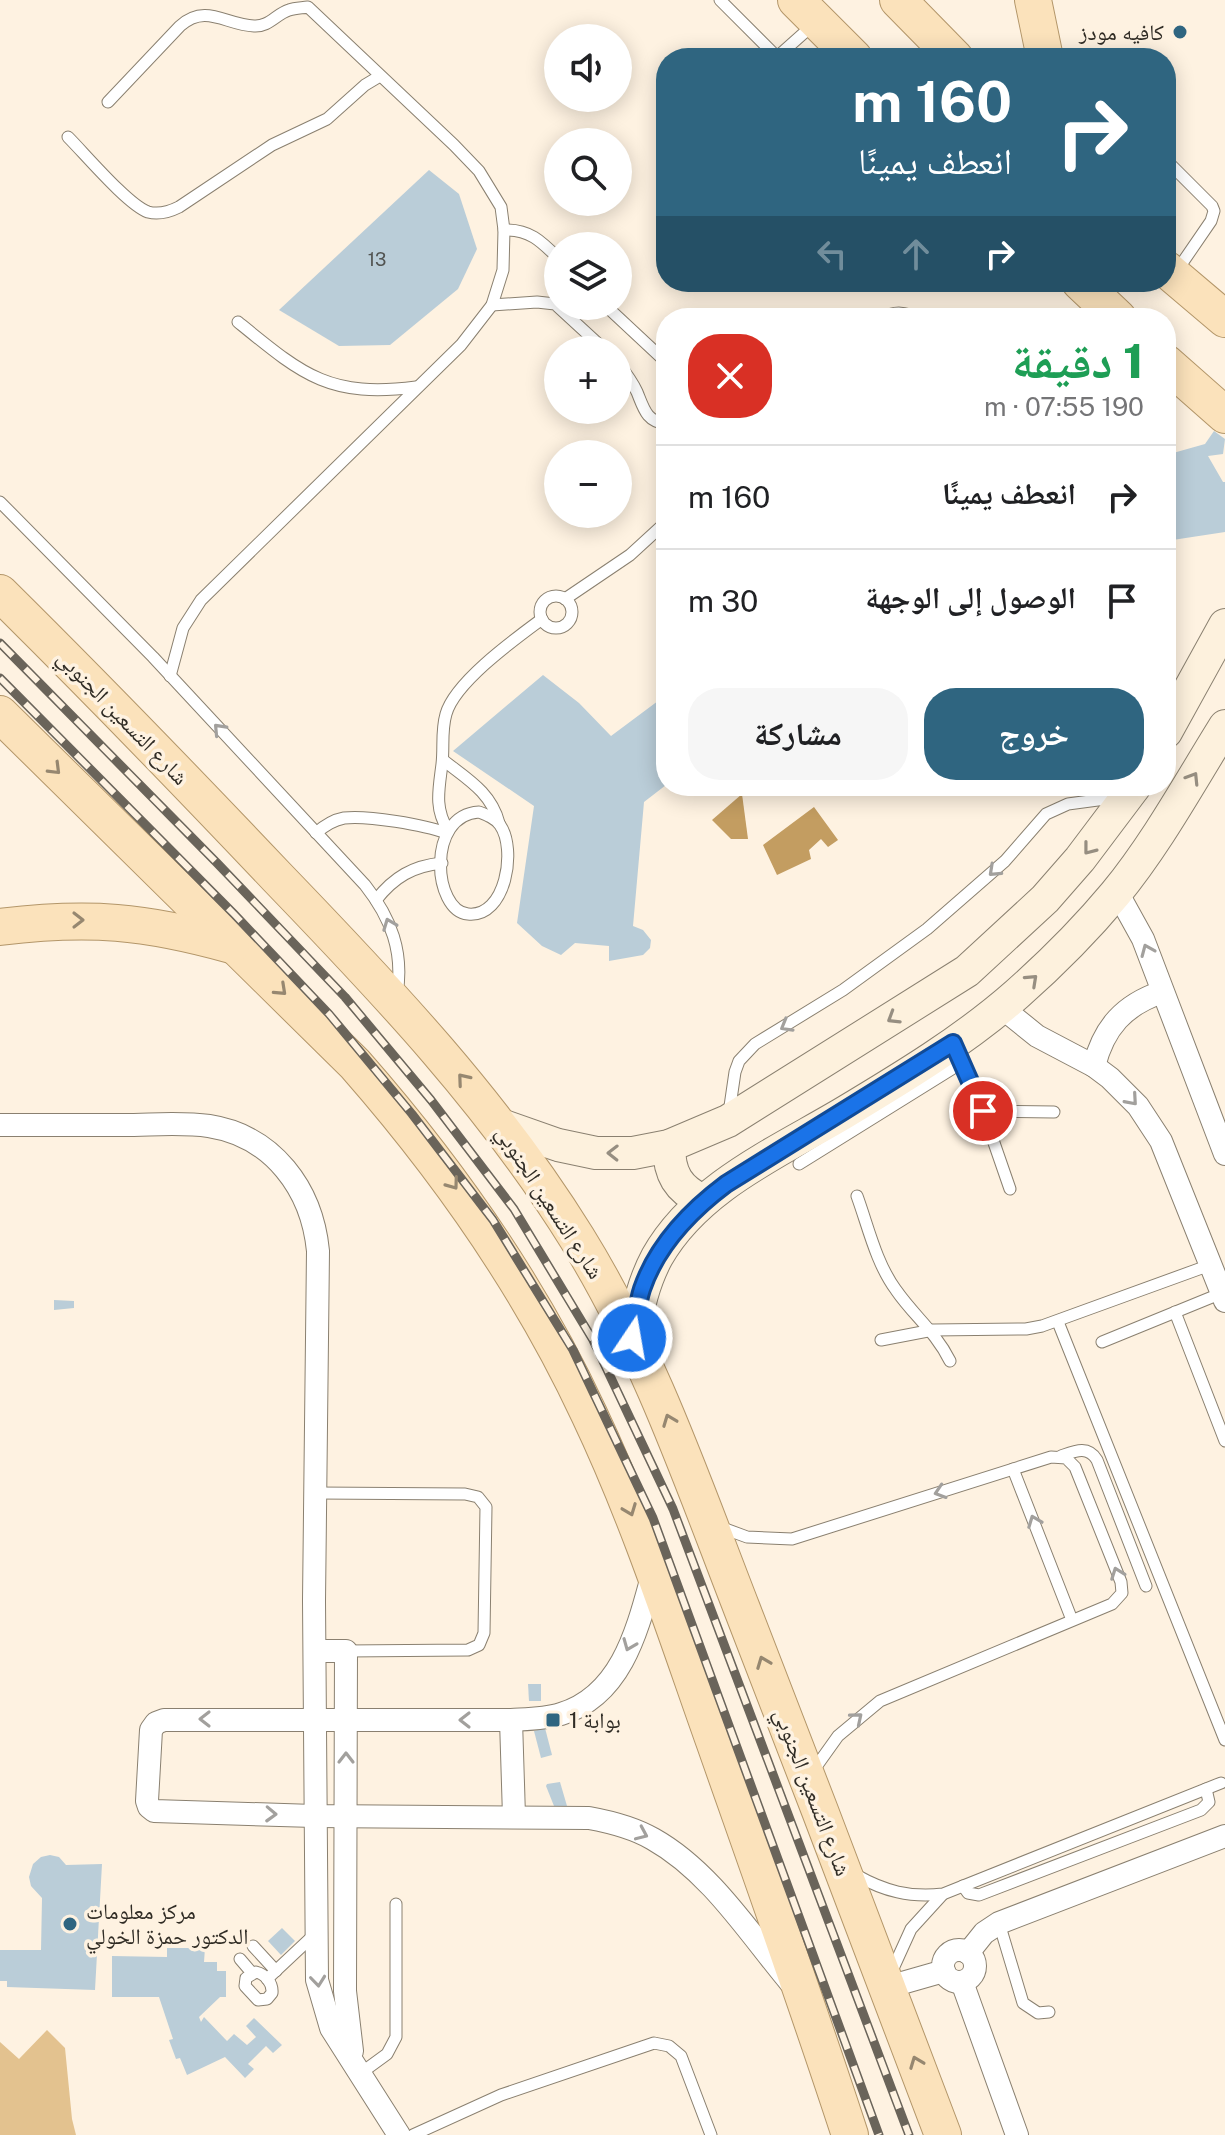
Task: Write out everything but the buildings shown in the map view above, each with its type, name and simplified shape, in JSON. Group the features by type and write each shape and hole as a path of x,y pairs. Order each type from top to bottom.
{"main road":[{"path":"898,0 945,48"},
{"path":"1033,0 1043,48"},
{"path":"806,11 844,48"},
{"path":"1176,278 1225,319"},
{"path":"1091,292 1107,308"},
{"path":"1176,372 1225,415"},
{"name":"شارع التسعين الجنوبي","path":"0,593 102,694 396,1000 501,1125 578,1240 654,1383 809,1779 943,2135"},
{"path":"0,714 313,1020 395,1109 494,1243 541,1320 590,1414 653,1571 806,2001 850,2135"},
{"path":"0,927 55,920 116,921 176,929 234,946"}],"street":[{"path":"1176,714 1225,625"},
{"path":"632,1338 642,1289 658,1257 676,1230 703,1201 761,1161 850,1109 958,1052 1001,1007 1080,934 1117,892 1180,800 1225,726"},
{"path":"501,1125 558,1145 596,1153 633,1153 669,1146 728,1121 967,971 1045,899 1128,796"},
{"path":"1117,892 1143,939 1225,1154"},
{"path":"1094,1066 1099,1045 1109,1026 1141,999 1162,992"},
{"path":"1001,1007 1037,1036 1094,1066 1125,1091 1150,1122 1161,1141 1223,1297"},
{"path":"0,1125 211,1127 252,1142 287,1169 306,1199 317,1242 314,1816 317,1980 325,2012 340,2042 399,2135"},
{"path":"669,1146 669,1164 675,1180 687,1193 703,1201"},
{"path":"653,1571 621,1666 588,1701 562,1714 511,1720 164,1720 156,1723 151,1730 149,1807 154,1811 314,1816 514,1816 589,1818 611,1822 651,1838 671,1851 721,1899 806,2001"},
{"path":"315,1651 346,1651 345,2008 357,2066"},
{"path":"511,1720 514,1816"},
{"path":"888,1987 953,1976 968,1979 975,1969 968,1953 984,1933 999,1923 1225,1836"},
{"path":"315,1890 345,1889"},
{"path":"315,1934 345,1934"},
{"path":"953,1976 1017,2135"}],"lane":[{"path":"201,0 203,14"},
{"path":"720,0 768,48"},
{"path":"108,102 187,20 203,14 254,26 271,22 305,3 479,171 501,207 504,230 503,270 492,305 461,345 201,600 183,628 170,676"},
{"path":"784,48 806,11"},
{"path":"68,137 136,205 152,213 162,213 179,207 272,145 327,119 365,85 380,76"},
{"path":"1176,170 1214,211 1211,221 1176,265"},
{"path":"504,230 526,232 544,245"},
{"path":"492,305 555,304 590,336"},
{"path":"621,320 656,353"},
{"path":"238,322 287,362 335,386 361,391 416,387"},
{"path":"632,384 643,410 656,421"},
{"path":"0,502 170,676 376,900 386,914 398,954 400,976 396,1000"},
{"path":"565,599 630,555 656,531"},
{"path":"558,596 565,599 573,613 563,627 555,628 542,619 540,611 549,598 558,596"},
{"path":"447,832 438,807 443,725 453,699 512,641 542,619"},
{"path":"443,760 481,788 493,805 506,838 508,852 505,879 493,905 482,913 468,914 456,910 447,899 443,886 442,863 447,832 457,818 468,813 479,812 491,816 500,824"},
{"path":"728,1121 735,1072 746,1051 843,990 927,929 1005,861 1053,810 1107,796"},
{"path":"316,833 330,822 348,818 423,826 447,832"},
{"path":"376,900 403,873 427,864 442,863"},
{"path":"799,1164 958,1052 983,1111 1010,1189"},
{"path":"983,1111 1054,1112"},
{"path":"857,1196 887,1275 908,1305 933,1330 950,1361"},
{"path":"881,1340 933,1330 1026,1329 1058,1322 1210,1265"},
{"path":"1102,1342 1175,1312 1223,1297"},
{"path":"1175,1312 1225,1441"},
{"path":"1058,1322 1225,1740"},
{"path":"708,1522 747,1537 792,1539 1051,1457 1082,1450 1094,1455 1097,1460 1146,1586"},
{"path":"809,1779 838,1736 880,1701 1116,1601 1122,1587 1075,1467 1061,1456"},
{"path":"1013,1469 1072,1620"},
{"path":"317,1493 465,1494 478,1497 486,1507 484,1633 479,1645 468,1650 346,1651"},
{"path":"841,1863 855,1875 888,1891 906,1895 943,1894 1221,1783"},
{"path":"963,1886 968,1893 979,1895 1205,1808 1209,1802 1206,1789"},
{"path":"888,1987 896,1957 911,1929 943,1894"},
{"path":"357,2066 387,2054 396,2037 396,1904"},
{"path":"999,1923 1023,2003 1038,2013 1049,2012"},
{"path":"272,1975 315,1934"},
{"path":"253,1946 272,1975 272,1993 267,1999 258,2000 245,1986 246,1978 252,1973 272,1975"},
{"path":"240,1959 252,1973"},
{"path":"413,2135 501,2095 654,2043 669,2046 681,2056 711,2135"}],"shaded area":[{"path":"742,796 748,839 731,839 712,820"},
{"path":"814,807 838,840 828,847 821,839 809,850 811,859 777,875 763,845"},
{"path":"47,2030 65,2048 76,2135 0,2135 0,2042 19,2059"}],"railway":[{"path":"0,643 345,997 431,1100 514,1209 593,1340 673,1509 909,2135"},
{"path":"0,678 329,1014 412,1114 493,1220 573,1350 653,1518 879,2135"}],"place":[{"name":"كافيه مودز","path":"1180,32"},
{"name":"بوابة 1","path":"553,1720"},
{"name":"مركز معلومات الدكتور حمزة الخولي","path":"70,1924"}],"route":[{"path":"632,1338 642,1289 676,1230 703,1201 761,1161 953,1043 983,1111"}]}
